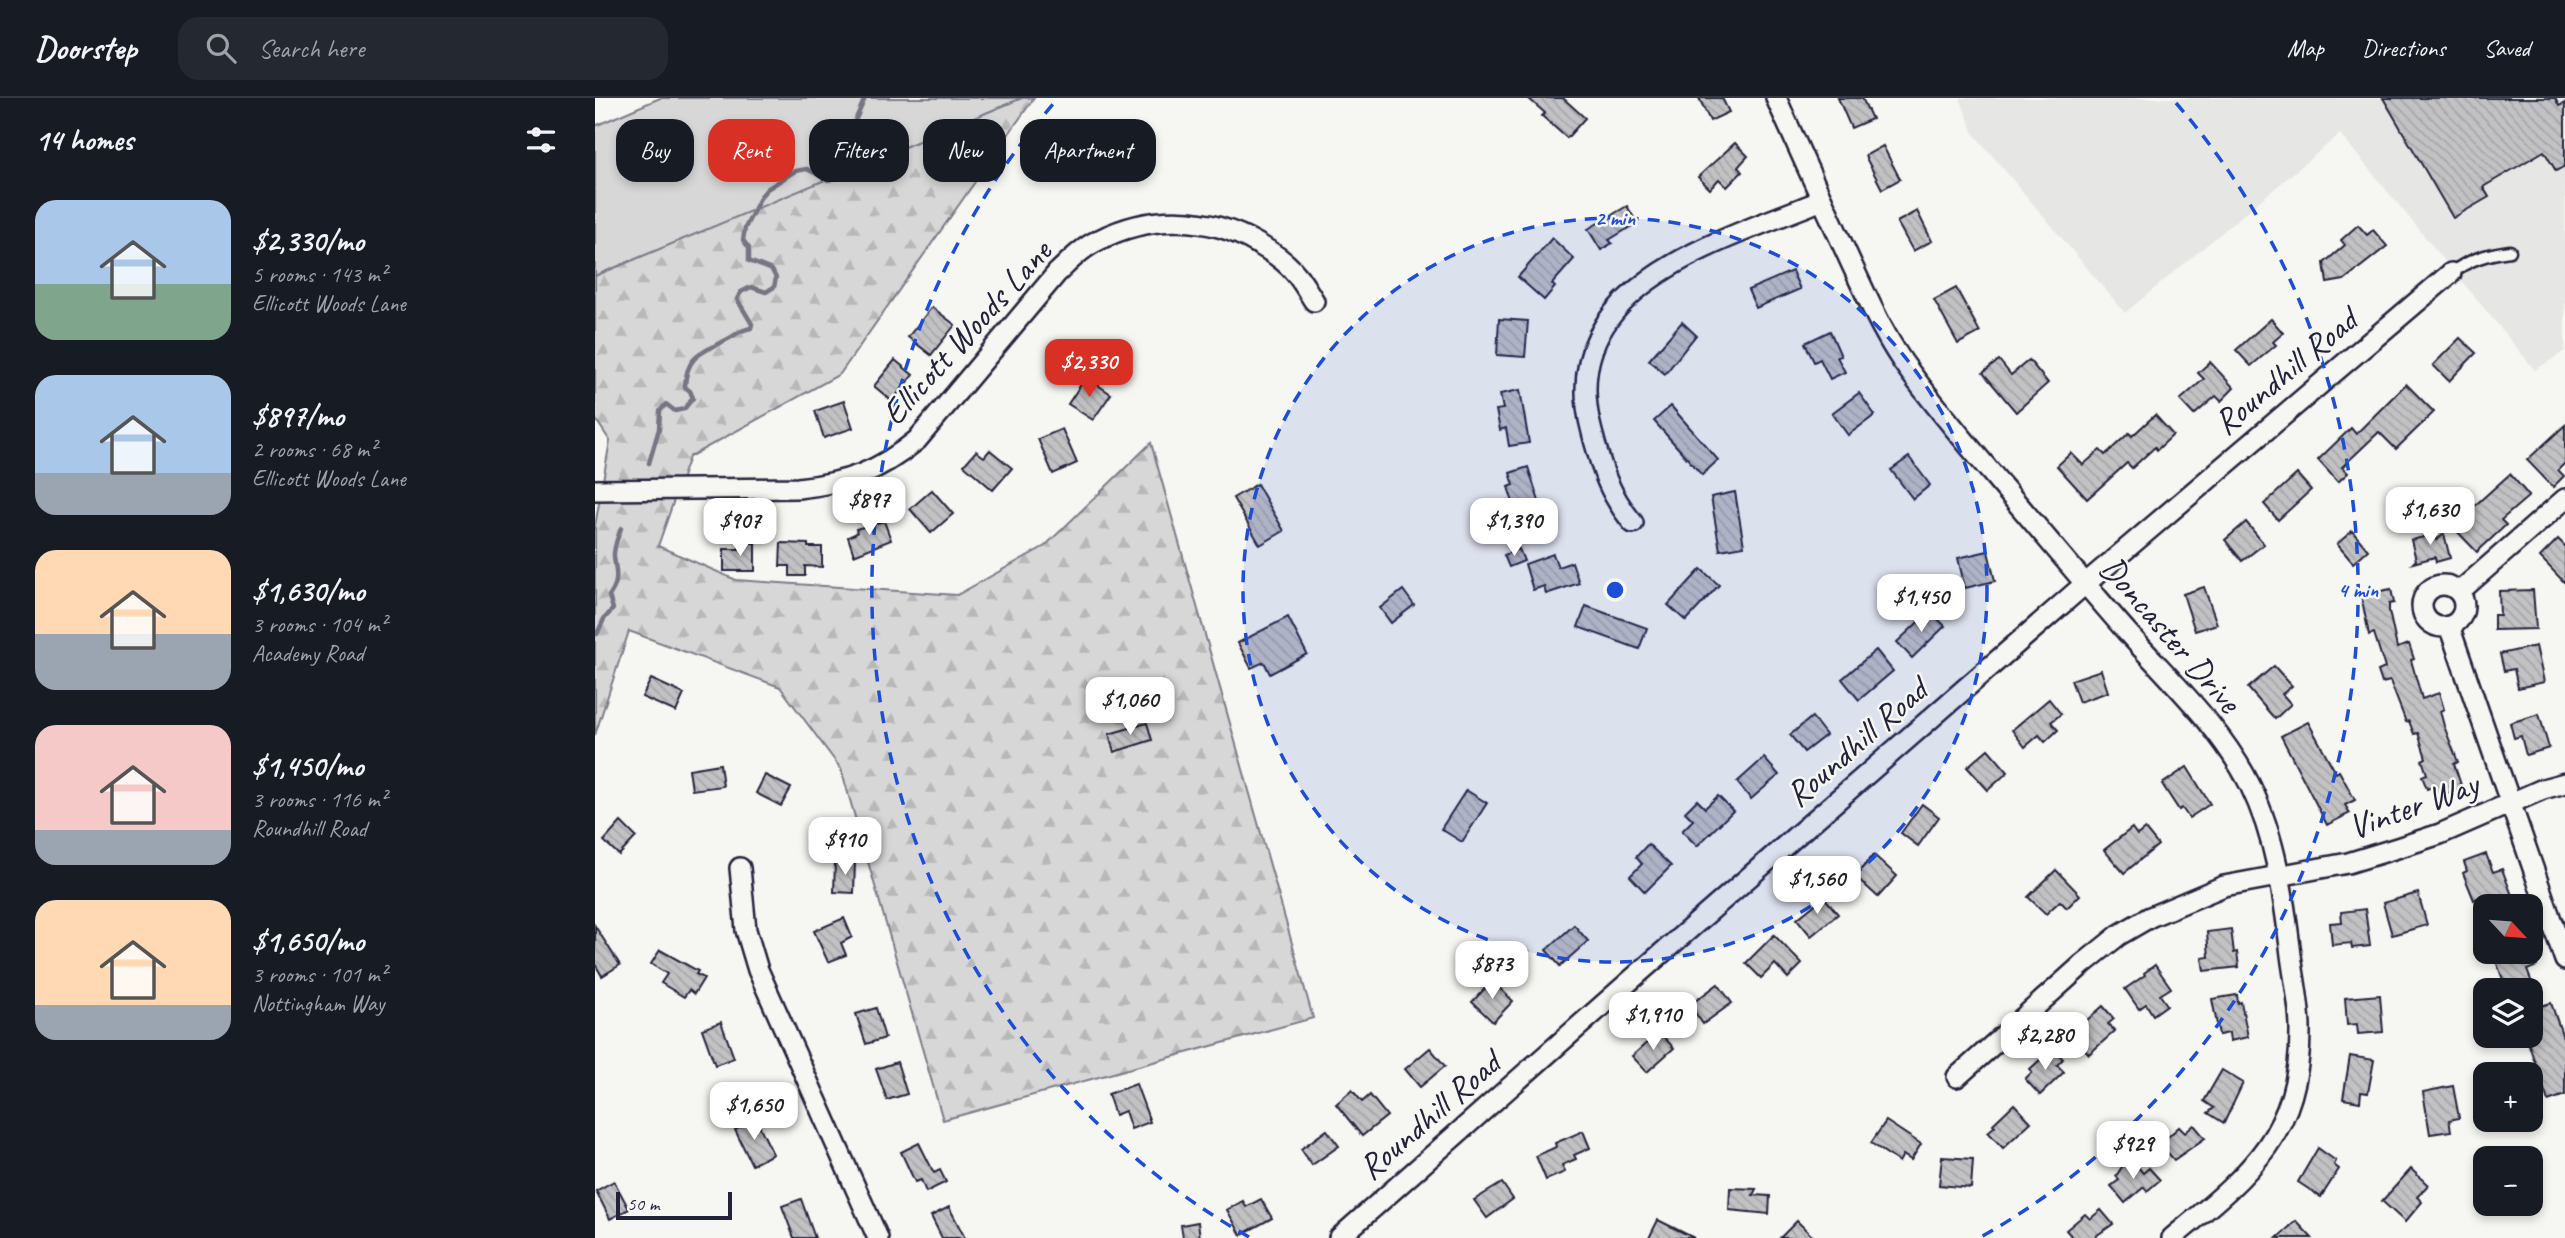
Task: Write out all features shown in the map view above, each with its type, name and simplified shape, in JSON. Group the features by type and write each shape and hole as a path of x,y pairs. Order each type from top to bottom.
{"street":[{"name":"Doncaster Drive","path":"1776,98 1879,322 1907,368 1938,409 2085,584 2230,752 2249,783 2267,823 2280,875 2300,1026 2299,1066 2290,1104 2276,1134 2258,1161 2232,1188 2172,1238"},
{"path":"1633,523 1616,503 1607,484 1588,420 1585,394 1587,367 1609,315 1653,275 1678,261 1822,200"},
{"name":"Ellicott Woods Lane","path":"595,490 798,488 852,479 876,470 917,440 1057,273 1077,254 1097,240 1145,223 1171,220 1201,223 1226,229 1249,239 1275,254 1296,273 1314,301"},
{"name":"Roundhill Road","path":"1339,1238 2085,584 2451,273"},
{"path":"2459,592 2565,499"},
{"path":"2440,584 2451,586 2459,592 2463,600 2460,618 2449,626 2439,627 2426,619 2422,612 2422,599 2426,592 2440,584"},
{"path":"2449,626 2565,960"},
{"name":"Vinter Way","path":"1957,1077 2083,964 2119,935 2150,917 2224,886 2348,863 2397,848 2440,834 2565,783"},
{"path":"740,869 746,930 758,970 878,1238"}],"lane":[{"path":"2451,273 2481,256 2510,251"}],"shaded area":[{"path":"1960,98 2565,98 2565,351 2535,370 2340,134 2125,313 1974,134"}],"green space":[{"path":"660,98 1022,98 972,119 923,119 923,139 909,145 909,119 809,119 809,182 820,182 595,276 595,126"},
{"path":"1022,98 1034,98 1006,138 1006,119 972,119"},
{"path":"923,139 923,182 975,182 840,374 689,457 658,546 736,580 957,595 1045,546 1151,443 1313,1018 943,1120 841,769 780,687 629,631 595,735 595,526 610,441 595,418 595,276 820,182 909,182 909,145"}],"building":[{"path":"1528,98 1563,98 1585,118 1567,138 1542,116 1545,113"},
{"path":"1699,98 1722,98 1729,112 1710,121"},
{"path":"1838,98 1862,98 1872,119 1851,128"},
{"path":"2383,98 2555,98 2559,106 2565,103 2565,166 2556,171 2544,151 2483,187 2489,197 2453,218"},
{"path":"1735,143 1748,156 1738,167 1742,172 1727,187 1719,179 1710,189 1698,177"},
{"path":"1883,146 1900,179 1882,189 1865,156"},
{"path":"1627,206 1637,223 1609,240 1612,243 1601,250 1588,229"},
{"path":"1917,211 1932,241 1913,251 1897,222"},
{"path":"2358,225 2367,235 2373,230 2387,246 2344,280 2327,283 2324,263 2345,245 2341,240"},
{"path":"1552,238 1574,259 1552,284 1555,287 1544,300 1518,277"},
{"path":"1792,271 1800,289 1756,308 1748,290"},
{"path":"1956,288 1980,332 1958,344 1934,300"},
{"path":"932,307 955,325 931,355 908,337"},
{"path":"1499,319 1528,321 1525,357 1497,355"},
{"path":"2271,319 2283,333 2273,342 2276,345 2251,366 2236,350"},
{"path":"1682,322 1696,335 1665,374 1649,360"},
{"path":"1830,331 1841,356 1837,357 1845,372 1830,379 1820,359 1814,362 1805,343"},
{"path":"2460,338 2476,353 2449,381 2433,365"},
{"path":"895,360 913,375 892,401 874,386"},
{"path":"1999,360 2011,375 2029,360 2048,383 2016,412 1983,373"},
{"path":"2210,362 2234,388 2221,401 2216,396 2194,415 2180,400 2204,379 2198,373"},
{"path":"1086,377 1111,394 1093,420 1068,404"},
{"path":"2406,384 2434,412 2396,449 2379,432 2342,467 2348,473 2338,482 2318,460 2351,428 2356,434"},
{"path":"1520,390 1529,443 1509,446 1506,428 1500,430 1496,410 1503,409 1500,394"},
{"path":"1859,393 1875,415 1848,435 1832,413"},
{"path":"844,401 853,428 824,438 815,411"},
{"path":"1671,406 1718,460 1702,475 1654,421"},
{"path":"2155,415 2173,435 2132,468 2127,463 2087,499 2057,466 2071,453 2083,465 2100,450 2105,455 2129,433 2132,436"},
{"path":"2565,425 2565,463 2558,470 2564,476 2553,487 2527,460"},
{"path":"1062,429 1077,463 1053,474 1038,439"},
{"path":"990,450 1012,468 993,490 964,465 976,451 984,457"},
{"path":"1909,457 1930,485 1913,499 1891,470"},
{"path":"1528,467 1545,520 1521,527 1508,487 1514,485 1510,473"},
{"path":"2297,474 2311,490 2278,520 2264,504"},
{"path":"2510,474 2529,496 2501,520 2506,525 2477,552 2452,526"},
{"path":"1257,484 1284,531 1260,545 1233,498"},
{"path":"932,490 953,514 931,533 910,509"},
{"path":"1735,492 1744,546 1720,550 1711,497"},
{"path":"884,521 891,540 854,555 848,537 857,533 856,529"},
{"path":"2246,522 2264,544 2242,561 2225,540"},
{"path":"2434,527 2437,540 2444,534 2450,558 2436,562 2435,557 2413,563 2416,560 2411,540 2424,537 2422,530"},
{"path":"2352,531 2368,550 2353,563 2337,544"},
{"path":"2558,539 2565,546 2565,583 2540,557"},
{"path":"739,543 755,543 755,571 724,571 724,549 739,549"},
{"path":"781,543 822,547 822,567 805,566 805,576 790,576 790,566 780,566"},
{"path":"1519,549 1524,561 1509,567 1504,555"},
{"path":"1988,551 1995,581 1965,588 1958,558"},
{"path":"1553,554 1558,567 1572,562 1579,583 1546,594 1544,586 1533,590 1525,564"},
{"path":"1701,569 1719,585 1686,621 1668,605"},
{"path":"2204,587 2217,624 2195,631 2183,594"},
{"path":"2391,589 2394,603 2389,604 2389,611 2397,648 2409,644 2422,699 2439,693 2444,709 2440,711 2444,726 2458,762 2454,764 2462,788 2438,797 2434,786 2427,789 2422,776 2427,774 2422,760 2426,758 2418,733 2414,734 2409,721 2406,722 2390,681 2382,683 2378,671 2385,668 2374,633 2369,635 2361,595"},
{"path":"1403,590 1414,605 1391,623 1380,608"},
{"path":"2533,590 2536,629 2494,630 2494,615 2500,615 2499,591"},
{"path":"1586,606 1647,628 1639,649 1578,627"},
{"path":"1930,611 1945,626 1912,658 1897,642"},
{"path":"1288,617 1307,654 1270,674 1264,662 1251,668 1238,643"},
{"path":"2536,646 2544,682 2518,688 2514,669 2504,671 2500,654"},
{"path":"1876,650 1893,671 1859,700 1842,679"},
{"path":"2274,666 2292,686 2282,694 2291,704 2275,719 2248,688"},
{"path":"2101,670 2108,692 2079,702 2071,680"},
{"path":"651,679 684,694 676,712 642,697"},
{"path":"2049,699 2061,714 2051,722 2058,730 2045,742 2039,735 2025,747 2012,730"},
{"path":"2539,714 2549,748 2526,755 2521,736 2514,738 2510,723"},
{"path":"1812,717 1826,735 1804,752 1790,735"},
{"path":"2308,722 2336,773 2339,771 2355,800 2345,805 2350,813 2327,825 2281,736"},
{"path":"1147,723 1152,740 1114,752 1109,734"},
{"path":"1988,749 2008,772 1988,790 1967,767"},
{"path":"1764,758 1779,775 1751,799 1737,782"},
{"path":"720,764 723,786 692,790 689,769"},
{"path":"2187,767 2210,804 2189,818 2182,808 2179,810 2162,784"},
{"path":"765,775 791,788 781,806 756,793"},
{"path":"1466,790 1487,803 1462,842 1441,829"},
{"path":"1718,796 1733,811 1697,846 1682,831 1693,820 1685,812 1697,800 1705,808"},
{"path":"1922,804 1939,817 1918,846 1901,833"},
{"path":"621,822 636,837 619,855 604,841"},
{"path":"2132,828 2137,835 2145,829 2158,845 2124,873 2104,850"},
{"path":"1648,844 1671,866 1645,892 1630,876 1642,864 1636,857"},
{"path":"2486,854 2493,872 2502,869 2511,894 2473,894 2473,898 2463,873 2467,871 2464,862"},
{"path":"1874,855 1897,876 1878,897 1855,876"},
{"path":"835,861 855,861 854,893 834,892"},
{"path":"2056,870 2080,895 2067,908 2060,901 2046,914 2028,897"},
{"path":"2418,893 2427,925 2392,935 2383,903"},
{"path":"1824,897 1838,914 1811,936 1797,919"},
{"path":"2365,909 2370,946 2352,948 2351,943 2332,945 2330,923 2342,922 2341,912"},
{"path":"844,918 852,937 841,943 846,955 828,962 814,931"},
{"path":"1574,925 1588,941 1560,966 1546,950"},
{"path":"595,926 620,965 602,976 595,964"},
{"path":"2231,929 2239,967 2204,971 2202,958 2209,957 2207,932"},
{"path":"1774,935 1802,964 1788,978 1775,964 1761,978 1746,963"},
{"path":"660,950 698,971 696,974 704,978 694,994 689,990 684,997 661,983 667,974 651,964"},
{"path":"2497,964 2536,964 2527,970 2530,978 2502,978"},
{"path":"2155,965 2171,988 2160,995 2167,1005 2153,1015 2146,1004 2139,1009 2125,989"},
{"path":"1492,981 1513,1001 1493,1022 1472,1002"},
{"path":"1718,984 1732,1003 1703,1024 1690,1005"},
{"path":"2237,995 2248,1037 2230,1041 2229,1033 2219,1035 2212,999"},
{"path":"2380,995 2383,1032 2358,1034 2357,1024 2347,1025 2345,998"},
{"path":"2551,1003 2565,1043 2565,1095 2548,1101 2543,1086 2543,1062 2535,1062 2530,1048 2543,1048 2543,1005"},
{"path":"2103,1006 2114,1019 2108,1024 2115,1031 2089,1054 2073,1036 2078,1028"},
{"path":"876,1008 885,1038 866,1044 856,1014"},
{"path":"721,1022 734,1058 715,1065 702,1029"},
{"path":"1659,1032 1674,1048 1647,1072 1632,1056"},
{"path":"1430,1048 1445,1066 1420,1087 1405,1069"},
{"path":"2053,1048 2063,1059 2057,1065 2064,1072 2040,1095 2025,1079 2032,1072 2030,1069"},
{"path":"2350,1056 2374,1060 2368,1093 2361,1092 2360,1102 2343,1099"},
{"path":"897,1062 907,1094 887,1100 876,1069"},
{"path":"2222,1070 2243,1083 2224,1123 2208,1113 2214,1108 2204,1101"},
{"path":"1136,1084 1150,1122 1131,1129 1125,1111 1115,1115 1108,1094"},
{"path":"2453,1086 2459,1118 2449,1120 2451,1131 2430,1134 2423,1092"},
{"path":"1352,1090 1362,1102 1370,1095 1387,1116 1362,1136 1336,1104"},
{"path":"2014,1104 2031,1122 2003,1148 1988,1132"},
{"path":"756,1119 773,1154 752,1165 735,1130"},
{"path":"1886,1121 1921,1144 1911,1160 1903,1155 1899,1162 1871,1143"},
{"path":"2194,1125 2205,1138 2174,1160 2160,1144 2179,1127 2185,1133"},
{"path":"1327,1130 1339,1146 1312,1165 1301,1149"},
{"path":"1583,1131 1590,1148 1574,1155 1576,1159 1562,1165 1565,1172 1546,1180 1536,1156 1556,1147 1555,1143"},
{"path":"919,1143 934,1173 940,1170 946,1182 926,1192 921,1180 915,1182 901,1152"},
{"path":"2318,1148 2336,1161 2334,1165 2339,1169 2321,1197 2298,1182"},
{"path":"1942,1157 1973,1159 1971,1188 1939,1185"},
{"path":"2132,1159 2143,1173 2149,1168 2160,1180 2147,1191 2144,1187 2125,1203 2111,1186 2119,1180 2116,1176 2122,1167"},
{"path":"2411,1169 2428,1185 2417,1197 2422,1202 2405,1222 2382,1201"},
{"path":"614,1181 629,1209 610,1219 596,1191"},
{"path":"1502,1183 1513,1199 1487,1218 1474,1200"},
{"path":"1730,1188 1756,1189 1753,1195 1770,1196 1769,1214 1729,1210"},
{"path":"801,1199 815,1238 794,1238 782,1206"},
{"path":"1261,1199 1272,1218 1241,1235 1227,1210 1243,1201 1246,1207"},
{"path":"949,1207 965,1238 942,1238 931,1216"},
{"path":"2101,1210 2113,1224 2093,1238 2073,1238 2066,1230 2085,1214 2090,1219"},
{"path":"1658,1220 1694,1238 1649,1238"},
{"path":"1797,1221 1814,1238 1780,1238"},
{"path":"2296,1221 2312,1238 2277,1238"},
{"path":"1198,1222 1200,1238 1183,1238 1181,1225"}],"waterway":[{"path":"649,463 659,429 660,411 666,404 675,411 684,409 693,398 685,387 692,361 740,331 751,328 752,324 737,299 741,292 751,287 766,292 774,287 776,278 772,270 749,261 749,248 743,240 745,228 761,196 795,171 807,169 828,180 835,178 852,150 855,121 865,98"},
{"path":"595,634 613,609 609,596 616,581 614,554 621,528"}]}
